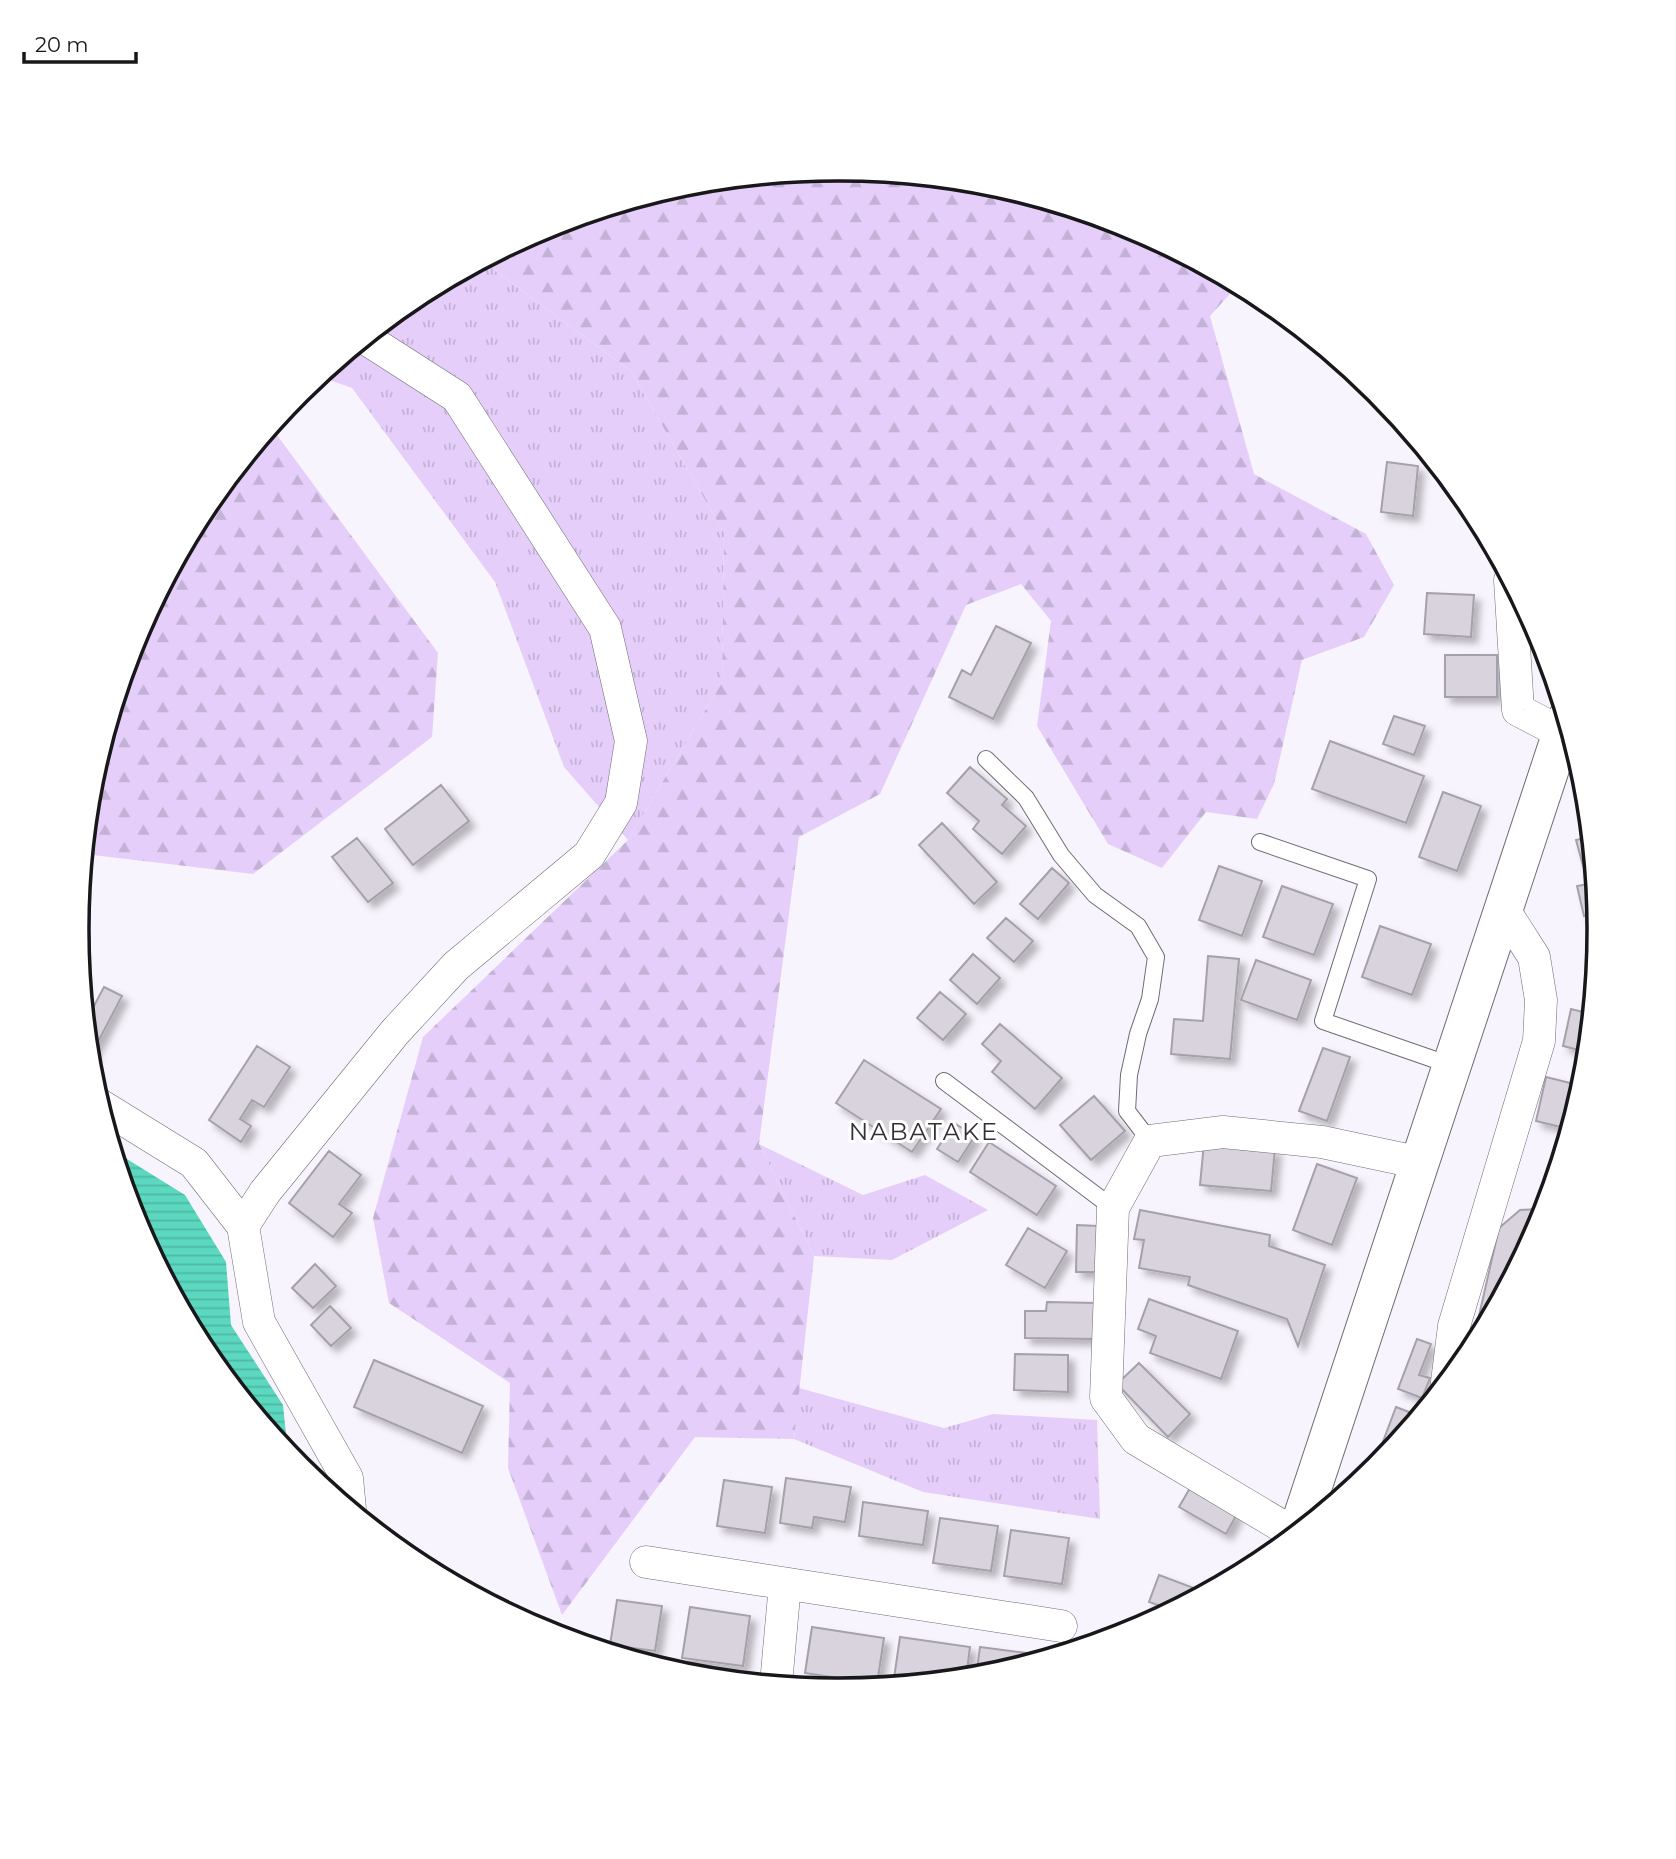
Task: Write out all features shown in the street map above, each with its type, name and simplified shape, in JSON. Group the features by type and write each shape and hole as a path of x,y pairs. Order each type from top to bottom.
{"street":[{"path":"243,1226 265,1192 395,1032 456,966 589,855 621,803 631,741 605,628 457,397 373,343"},
{"path":"1511,601 1518,710 1558,725"},
{"path":"1302,1517 1454,1066 1561,736"},
{"path":"1450,1361 1454,1326 1539,1041 1541,1000 1534,957 1504,910"},
{"path":"113,1113 194,1163 243,1226 259,1322 347,1478 349,1496"},
{"path":"1288,1528 1136,1440 1106,1398 1113,1208 1150,1141 1223,1132 1322,1142 1421,1163"},
{"path":"646,1562 1061,1626"},
{"path":"777,1676 785,1584"}],"lane":[{"path":"986,759 1026,798 1061,855 1096,895 1138,926 1156,957 1150,999 1138,1034 1129,1075 1127,1111 1150,1141"},
{"path":"1260,842 1367,879 1323,1021 1454,1066"},
{"path":"944,1081 1113,1208"}],"green space":[{"path":"789,182 887,182 936,187 1032,206 1125,238 1169,258 1231,293 1210,316 1254,474 1366,534 1394,585 1364,637 1302,660 1274,784 1257,819 1206,812 1162,868 1108,844 1037,726 1051,621 1021,584 966,605 880,794 799,837 759,1144 814,1256 794,1439 695,1437 562,1615 508,1468 510,1383 389,1303 373,1218 423,1037 628,840 722,682 724,533 631,371 490,267 597,220 644,206 740,187"},
{"path":"490,267 631,371 724,533 722,682 628,840 564,767 495,582 352,388 330,380 382,335 422,307"},
{"path":"276,434 438,653 432,737 253,874 94,855 104,783 115,736 146,643 166,598 215,514"},
{"path":"759,1144 863,1195 925,1175 988,1210 892,1260 814,1256"},
{"path":"799,1388 944,1428 993,1414 1097,1420 1100,1519 923,1492 794,1439"}],"shaded area":[{"path":"125,1158 185,1195 226,1262 231,1325 283,1405 286,1435 244,1385 190,1304 166,1261 146,1216"}],"building":[{"path":"1387,462 1418,466 1413,516 1381,512"},
{"path":"1427,593 1474,595 1471,637 1424,634"},
{"path":"996,626 1031,643 993,719 949,697 962,670 971,675"},
{"path":"1445,655 1497,655 1497,697 1445,697"},
{"path":"1394,716 1425,726 1414,755 1383,744"},
{"path":"1330,741 1424,776 1406,823 1312,789"},
{"path":"970,767 1007,799 1002,805 1026,826 1002,854 973,829 979,821 947,793"},
{"path":"441,785 469,821 413,865 385,829"},
{"path":"1443,792 1481,806 1457,871 1419,857"},
{"path":"942,823 997,882 974,904 919,845"},
{"path":"357,838 393,883 368,902 332,857"},
{"path":"1581,839 1584,868 1576,840"},
{"path":"1219,866 1262,881 1242,936 1199,920"},
{"path":"1052,868 1069,883 1038,919 1020,904"},
{"path":"1585,885 1586,915 1584,916 1577,886"},
{"path":"1282,886 1333,904 1314,955 1263,937"},
{"path":"1006,918 1033,941 1014,962 987,938"},
{"path":"1380,926 1431,944 1412,995 1362,977"},
{"path":"973,954 1000,978 977,1004 950,980"},
{"path":"1208,956 1239,959 1230,1059 1171,1054 1174,1019 1203,1021"},
{"path":"1256,960 1311,980 1297,1020 1241,1000"},
{"path":"104,987 122,996 98,1041 96,1027 94,1006"},
{"path":"940,992 966,1014 943,1040 917,1018"},
{"path":"1571,1009 1582,1012 1576,1049 1563,1046"},
{"path":"1000,1024 1062,1078 1035,1109 992,1072 1001,1061 982,1044"},
{"path":"257,1046 290,1067 264,1107 252,1100 240,1119 251,1126 241,1142 209,1120"},
{"path":"1323,1048 1350,1057 1327,1121 1299,1111"},
{"path":"864,1060 941,1109 912,1152 836,1103"},
{"path":"1546,1077 1570,1083 1560,1127 1536,1121"},
{"path":"1094,1096 1125,1131 1091,1160 1060,1125"},
{"path":"954,1123 975,1136 958,1162 937,1149"},
{"path":"989,1142 1056,1186 1037,1215 970,1172"},
{"path":"1204,1143 1275,1149 1271,1191 1200,1185"},
{"path":"329,1151 361,1175 339,1204 352,1213 333,1237 289,1203"},
{"path":"1317,1164 1357,1178 1332,1245 1293,1230"},
{"path":"1532,1209 1510,1261 1479,1315 1499,1228 1520,1210"},
{"path":"1140,1210 1270,1235 1269,1246 1325,1265 1298,1346 1287,1319 1188,1285 1190,1277 1139,1268 1144,1240 1134,1239"},
{"path":"1077,1225 1098,1226 1097,1272 1076,1272"},
{"path":"1028,1228 1067,1251 1045,1288 1006,1265"},
{"path":"315,1264 336,1286 313,1308 292,1288"},
{"path":"1149,1299 1238,1331 1221,1379 1150,1353 1156,1336 1138,1329"},
{"path":"1047,1302 1097,1303 1096,1339 1025,1338 1025,1311 1046,1311"},
{"path":"330,1306 351,1328 331,1346 311,1325"},
{"path":"1417,1339 1431,1344 1419,1375 1430,1378 1423,1397 1398,1389"},
{"path":"1015,1354 1068,1355 1068,1392 1014,1390"},
{"path":"374,1360 483,1406 462,1453 354,1407"},
{"path":"1139,1363 1190,1414 1168,1437 1117,1384"},
{"path":"1396,1407 1410,1412 1401,1423 1383,1442"},
{"path":"786,1478 851,1487 845,1522 814,1517 812,1528 780,1523"},
{"path":"724,1480 772,1487 765,1533 717,1526"},
{"path":"1190,1488 1237,1514 1226,1534 1179,1507"},
{"path":"863,1502 928,1511 923,1545 859,1536"},
{"path":"940,1518 998,1526 991,1571 933,1563"},
{"path":"1011,1530 1069,1538 1062,1584 1004,1576"},
{"path":"1159,1575 1193,1588 1159,1606 1149,1602"},
{"path":"617,1600 662,1606 655,1651 610,1643"},
{"path":"690,1607 750,1616 743,1666 682,1658"},
{"path":"812,1627 884,1638 878,1677 838,1678 805,1673"},
{"path":"900,1637 970,1647 967,1667 894,1676"},
{"path":"980,1647 1030,1653 984,1664 978,1665"}],"district":[{"name":"NABATAKE","path":"924,1132"}]}
